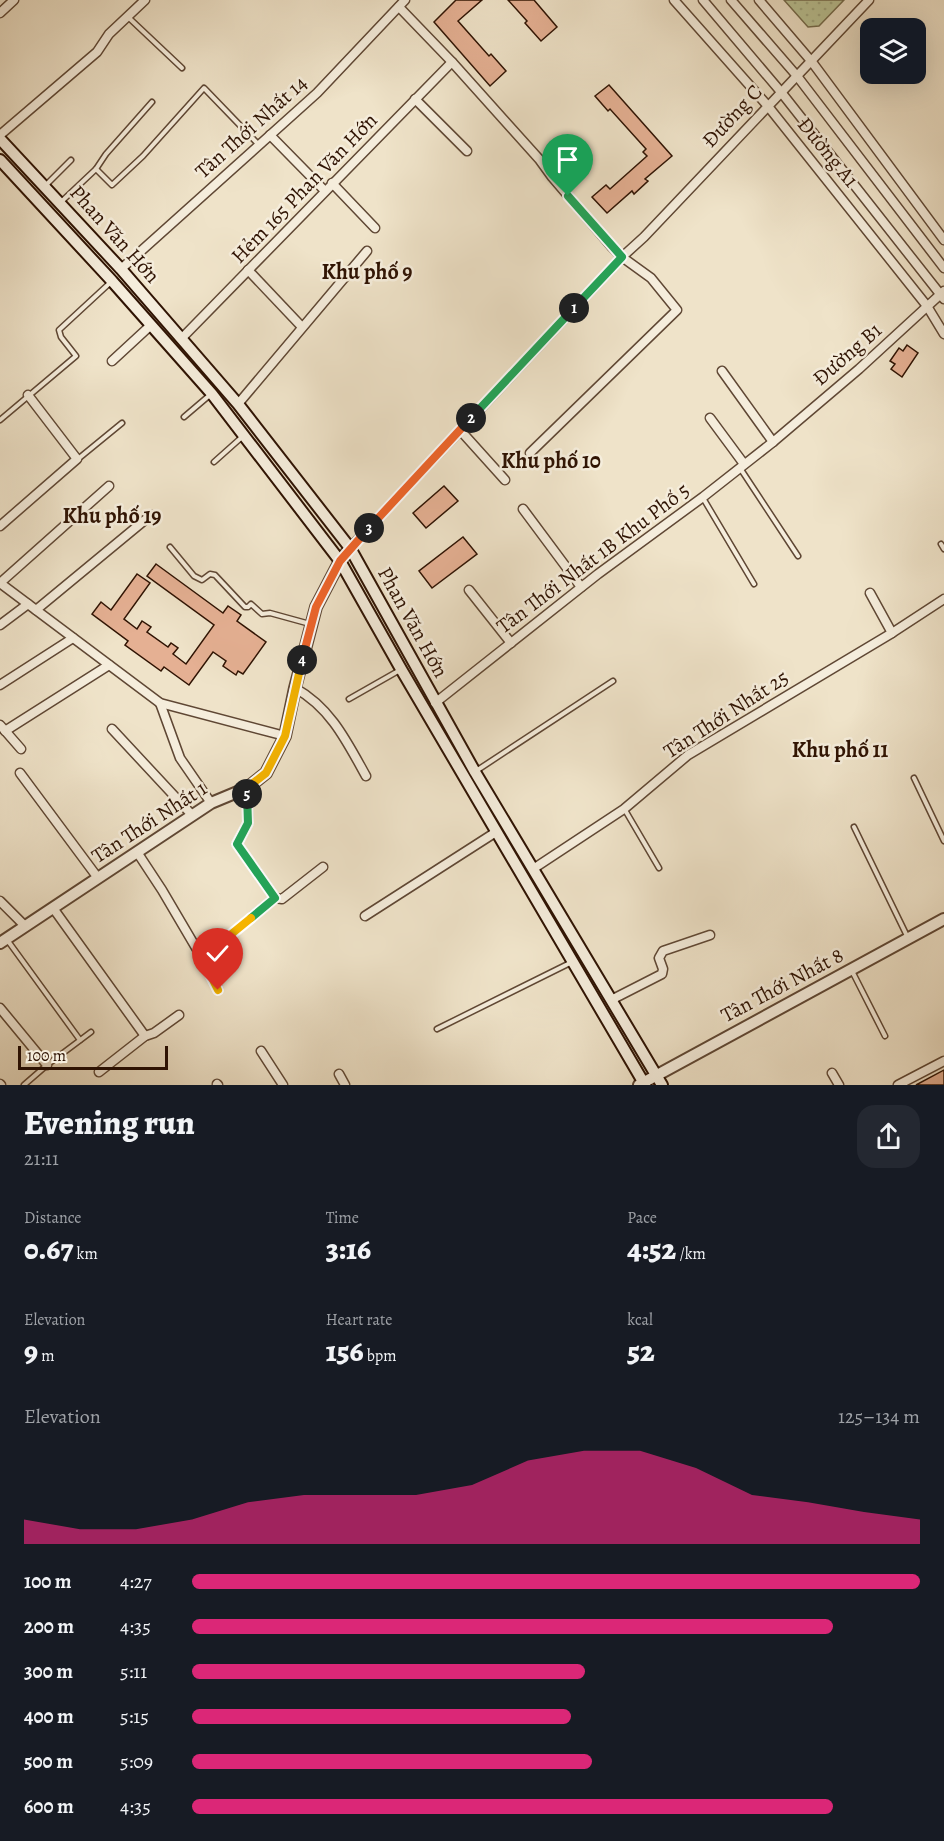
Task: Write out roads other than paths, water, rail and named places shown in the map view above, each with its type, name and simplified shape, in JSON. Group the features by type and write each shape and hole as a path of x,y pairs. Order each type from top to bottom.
{"main road":[{"name":"Phan Văn Hớn","path":"0,137 121,269 238,404 350,548 435,703 659,1080"},
{"name":"Phan Văn Hớn","path":"0,160 212,394 340,561 642,1084"},
{"name":"Tân Thới Nhất 1","path":"3,940 192,815 211,803 247,788 266,773 285,736 316,607 340,561 350,548"},
{"name":"Tân Thới Nhất 8","path":"642,1084 659,1080 944,919"}],"street":[{"path":"0,13 14,0"},
{"path":"0,137 97,52 109,34 145,0"},
{"name":"Đường A1","path":"674,0 767,105 927,306 944,334"},
{"name":"Đường A1","path":"702,0 781,92 943,295"},
{"name":"Đường A1","path":"731,0 797,76 944,268"},
{"name":"Đường A1","path":"759,0 812,62 944,240"},
{"name":"Đường C","path":"622,257 767,105 812,62 869,0"},
{"path":"399,2 539,159 622,257 651,278 677,310 530,453"},
{"name":"Tân Thới Nhất 14","path":"121,269 317,93 399,2"},
{"name":"Hẻm 165 Phan Văn Hớn","path":"181,339 452,62"},
{"path":"415,99 467,151"},
{"path":"270,135 325,191"},
{"path":"332,183 375,228"},
{"path":"238,404 367,251"},
{"name":"Tân Thới Nhất 1","path":"350,548 622,257"},
{"path":"248,270 302,327"},
{"name":"Đường B1","path":"772,442 859,369 927,306 943,295"},
{"path":"112,361 151,325"},
{"path":"722,371 772,442"},
{"path":"0,526 77,459 28,395"},
{"path":"710,418 742,465"},
{"path":"460,430 505,480"},
{"name":"Tân Thới Nhất 1B Khu Phố 5","path":"435,703 581,587 703,497 772,442"},
{"path":"109,486 0,583 160,703 285,736"},
{"path":"523,509 581,587"},
{"path":"36,610 151,515"},
{"path":"469,590 511,643"},
{"path":"870,593 892,633"},
{"name":"Tân Thới Nhất 25","path":"533,869 624,809 688,755 892,633 944,599"},
{"path":"0,625 28,604"},
{"path":"0,686 73,638"},
{"path":"21,749 3,728 109,665"},
{"path":"295,688 309,696 340,728 366,776"},
{"path":"160,703 180,758 211,803"},
{"path":"112,729 192,815"},
{"path":"20,773 98,878"},
{"path":"247,788 248,823 237,844 275,898 282,900 323,867"},
{"path":"365,916 496,832"},
{"path":"137,852 202,958 218,990"},
{"path":"202,958 275,898"},
{"path":"0,901 25,926"},
{"path":"53,908 145,1036"},
{"path":"611,1000 662,974 663,969 659,958 663,951 710,935"},
{"path":"0,1008 47,1065"},
{"path":"99,1072 145,1036 154,1034 179,1015"},
{"path":"261,1051 283,1085"},
{"path":"898,1085 944,1061"},
{"path":"832,1073 839,1085"},
{"path":"339,1074 345,1085"}],"lane":[{"path":"127,16 182,68"},
{"path":"96,169 111,186 143,156 204,88 259,145"},
{"path":"61,203 96,169 106,154 152,102"},
{"path":"45,186 71,160"},
{"path":"0,420 76,356 61,337 59,330 112,281"},
{"path":"184,417 212,394"},
{"path":"77,459 122,423"},
{"path":"214,462 244,434"},
{"path":"742,465 798,556"},
{"path":"703,497 754,584"},
{"path":"941,544 944,549"},
{"path":"170,547 194,576 202,579 210,574 215,575 245,607 253,605 262,614 270,613 312,624"},
{"path":"349,699 401,669"},
{"path":"475,771 613,681"},
{"path":"914,778 944,841"},
{"path":"624,809 659,868"},
{"path":"854,826 908,939"},
{"path":"3,940 80,1040"},
{"path":"437,1029 572,962"},
{"path":"852,970 885,1036"},
{"path":"24,1085 91,1032"}],"district":[{"name":"Khu phố 9","path":"367,272"},
{"name":"Khu phố 10","path":"551,461"},
{"name":"Khu phố 19","path":"112,516"},
{"name":"Khu phố 11","path":"840,750"}]}
